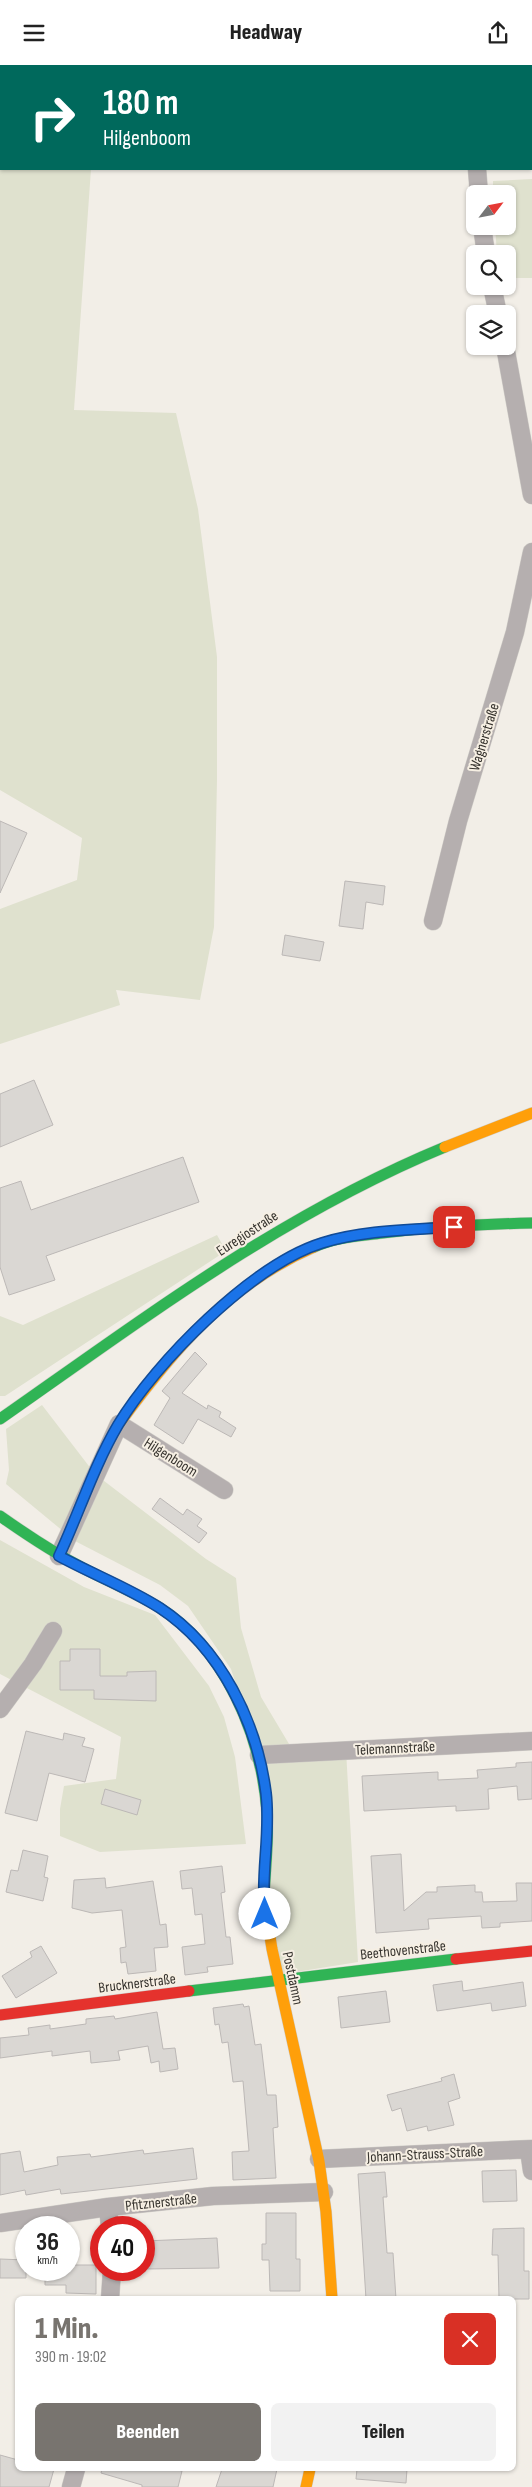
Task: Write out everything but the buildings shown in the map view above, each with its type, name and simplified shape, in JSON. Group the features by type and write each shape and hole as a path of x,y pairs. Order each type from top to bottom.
{"street":[{"path":"477,170 478,185"},
{"path":"507,355 532,495"},
{"name":"Wagnerstraße","path":"433,921 458,821 516,632 532,552"},
{"name":"Euregiostraße","path":"0,1419 158,1309 287,1225 339,1196 446,1145 532,1113"},
{"path":"59,1556 119,1424 155,1374 211,1315 244,1288 300,1252 322,1243 373,1234 532,1223"},
{"name":"Hilgenboom","path":"119,1424 224,1490"},
{"name":"Postdamm","path":"0,1516 59,1556 160,1608 194,1636 222,1673 243,1708 259,1755 266,1794 268,1841 264,1904 278,1981 324,2192 332,2296"},
{"path":"0,1709 33,1664 53,1631"},
{"name":"Telemannstraße","path":"259,1755 532,1741"},
{"name":"Beethovenstraße","path":"278,1981 532,1951"},
{"name":"Brucknerstraße","path":"0,2015 278,1981"},
{"path":"530,2150 532,2171"},
{"name":"Johann-Strauss-Straße","path":"318,2159 530,2150"},
{"name":"Pfitznerstraße","path":"0,2223 108,2207 213,2196 324,2192"},
{"path":"108,2207 109,2216"},
{"path":"110,2296 111,2281"},
{"path":"71,2487 75,2471"},
{"path":"306,2487 310,2471"}],"green space":[{"path":"0,170 91,170 74,410 176,413 198,509 217,657 214,927 200,1000 116,990 120,1005 0,1044 0,909 77,880 82,838 0,790"},
{"path":"532,179 532,278 516,278 516,245 496,245 496,235 516,235 516,185 493,185 493,181"},
{"path":"217,1235 226,1251 5,1396 0,1396 0,1316 23,1325"},
{"path":"42,1405 95,1474 206,1559 236,1578 241,1628 261,1697 295,1754 346,1750 358,1962 277,1975 259,1755 231,1669 188,1606 160,1585 75,1541 6,1484 9,1470 6,1429"},
{"path":"0,1540 84,1587 155,1615 209,1686 224,1717 235,1757 246,1844 100,1852 60,1836 60,1809 64,1786 116,1779 121,1737 0,1674"}],"traffic: fast":[{"path":"0,1419 161,1307 270,1236 385,1174 445,1147"},
{"path":"314,1247 348,1237 401,1231 457,1226 532,1223"},
{"path":"0,1516 62,1556 157,1606 181,1624 202,1645 220,1669 235,1696 247,1724 257,1753 263,1783 267,1812 264,1899"},
{"path":"189,1991 456,1959"}],"traffic: slow":[{"path":"445,1147 532,1113"},
{"path":"119,1424 182,1345 229,1300 284,1262 314,1247"},
{"path":"264,1899 272,1949 319,2161 326,2212 332,2296"},
{"path":"306,2487 310,2471"}],"traffic: jam":[{"path":"456,1959 532,1951"},
{"path":"0,2015 189,1991"}],"route":[{"path":"265,1914 268,1841 266,1794 259,1755 243,1708 222,1673 194,1636 160,1608 59,1556 107,1446 119,1424 155,1374 211,1315 244,1288 274,1268 300,1252 322,1243 373,1234 454,1227"}]}
